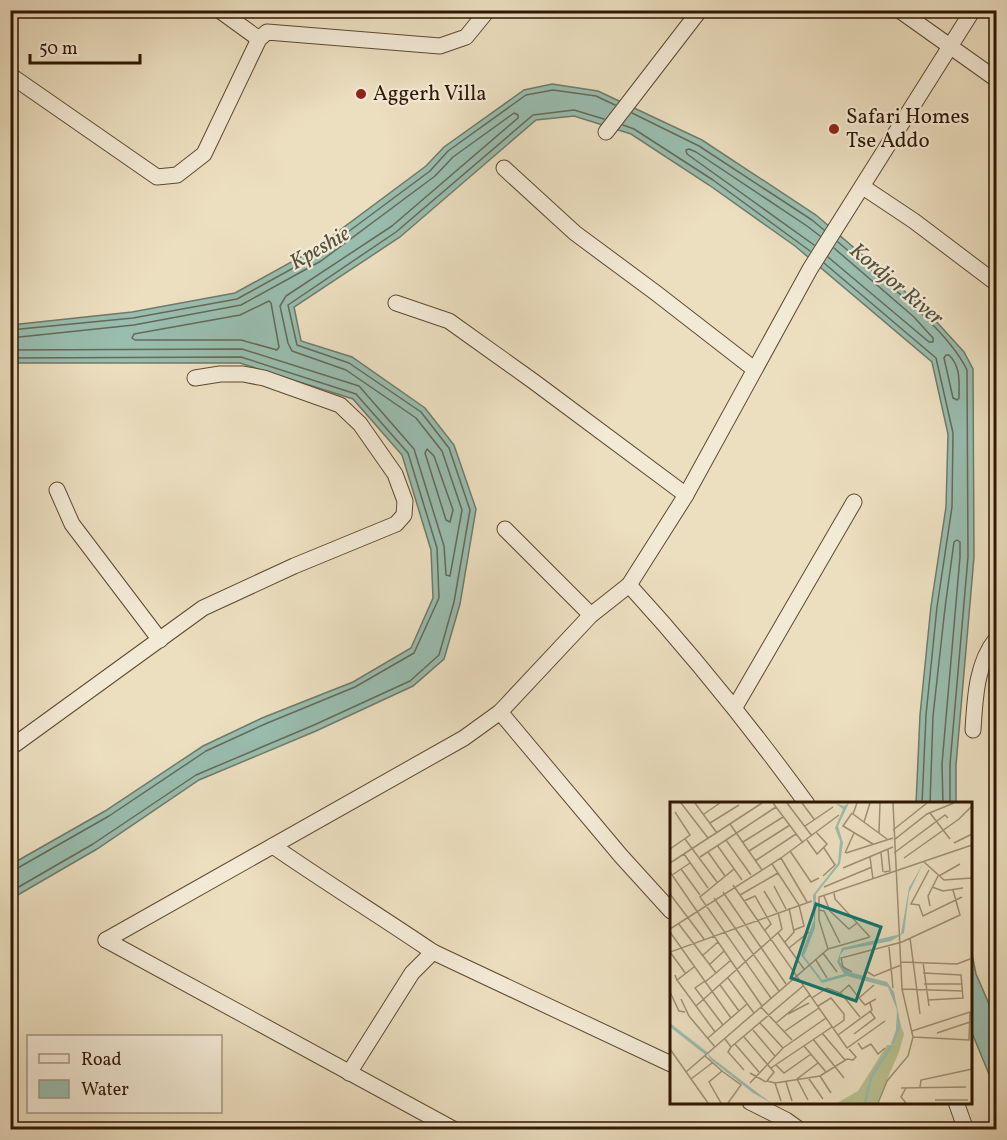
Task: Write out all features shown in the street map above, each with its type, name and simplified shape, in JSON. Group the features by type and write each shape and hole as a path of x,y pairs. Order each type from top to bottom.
{"street":[{"path":"219,10 259,39"},
{"path":"10,75 157,177 177,175 204,154 259,39 267,32 440,46 466,37 488,10"},
{"path":"606,132 700,10"},
{"path":"899,10 996,79"},
{"path":"455,1130 106,940 464,738 500,711 591,615 629,585 686,495 810,268 973,10"},
{"path":"504,168 574,233 754,369"},
{"path":"863,187 914,221 996,283"},
{"path":"396,303 449,321 686,495"},
{"path":"10,748 203,608 294,566 396,524 404,515 405,501 395,474 360,424 340,405 264,378 243,374 220,374 195,378"},
{"path":"57,490 72,524 160,639"},
{"path":"735,707 854,502"},
{"path":"505,529 591,615"},
{"path":"629,585 735,707 806,802"},
{"path":"974,730 975,697 980,669 996,639"},
{"path":"500,711 621,856 670,910"},
{"path":"273,846 339,892 397,926 433,952 670,1064"},
{"path":"349,1073 412,973 433,952"},
{"path":"754,1104 786,1120 800,1130"},
{"path":"957,1104 966,1130"}],"water":[{"path":"552,84 598,91 702,140 816,215 924,308 964,352 973,369 974,557 956,765 956,802 916,802 920,715 931,606 946,507 948,434 932,362 795,246 709,185 631,134 574,116 536,120 400,237 294,307 301,341 352,357 425,408 454,445 476,509 460,604 444,659 413,686 316,731 199,780 97,849 11,899 10,865 105,811 203,746 262,718 353,682 411,648 433,598 431,550 402,455 353,399 240,363 11,363 11,325 132,312 235,293 313,250 426,166 444,147 524,90"},
{"path":"971,949 976,974 996,1020 996,1091 971,1030"}],"place":[{"name":"Aggerh Villa","path":"361,94"},
{"name":"Safari Homes Tse Addo","path":"834,129"}],"water label":[{"name":"Kpeshie","path":"320,249"},
{"name":"Kordjor River","path":"896,285"}]}
